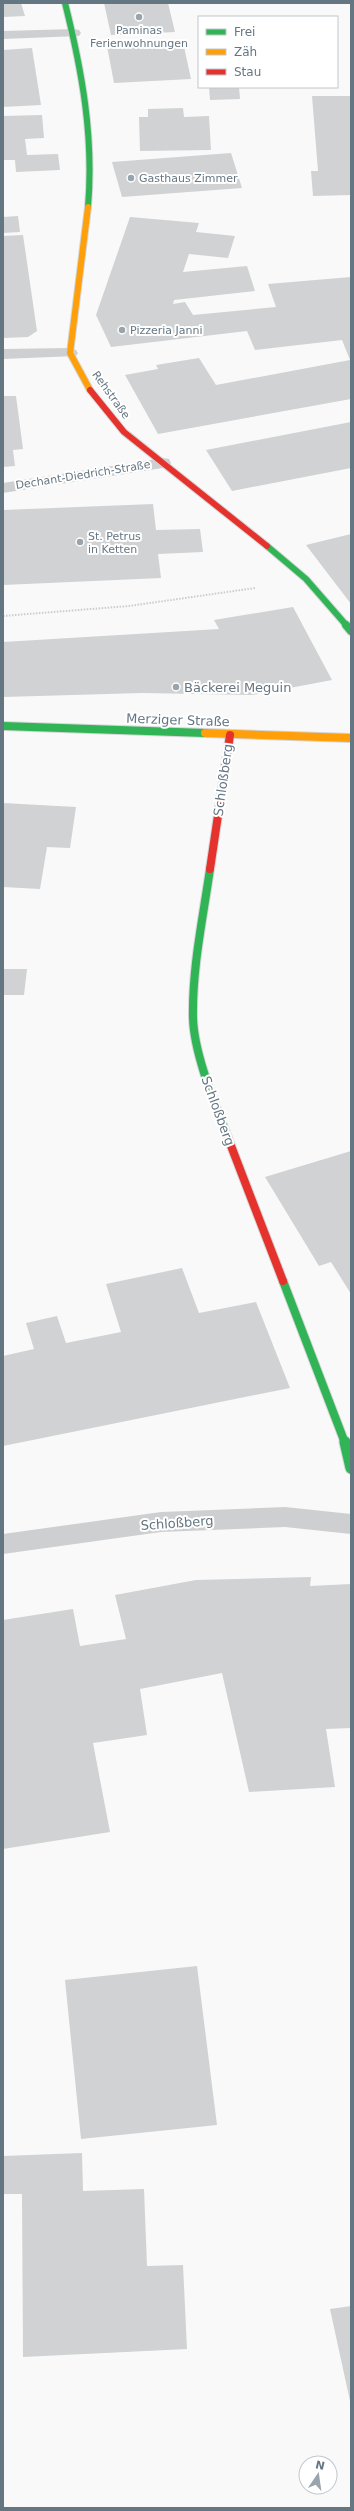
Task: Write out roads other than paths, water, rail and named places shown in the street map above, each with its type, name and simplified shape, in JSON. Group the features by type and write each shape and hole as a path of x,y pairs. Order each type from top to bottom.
{"street":[{"path":"3,354 70,353 90,193 89,131 82,71 74,33 65,3"},
{"path":"3,35 74,33"},
{"name":"Rehstraße","path":"70,353 88,387 124,432 239,521 306,579 351,631"},
{"name":"Dechant-Diedrich-Straße","path":"3,488 163,463"},
{"name":"Merziger Straße","path":"3,726 351,738"},
{"name":"Schloßberg","path":"230,735 197,961 193,1019 204,1073 349,1453 351,1468"},
{"name":"Schloßberg","path":"3,1544 161,1522 285,1517 351,1524"}],"place":[{"name":"Paminas Ferienwohnungen","path":"139,17"},
{"name":"Gasthaus Zimmer","path":"131,178"},
{"name":"Pizzeria Janni","path":"122,330"},
{"name":"St. Petrus in Ketten","path":"80,542"},
{"name":"Bäckerei Meguin","path":"176,687"}]}
